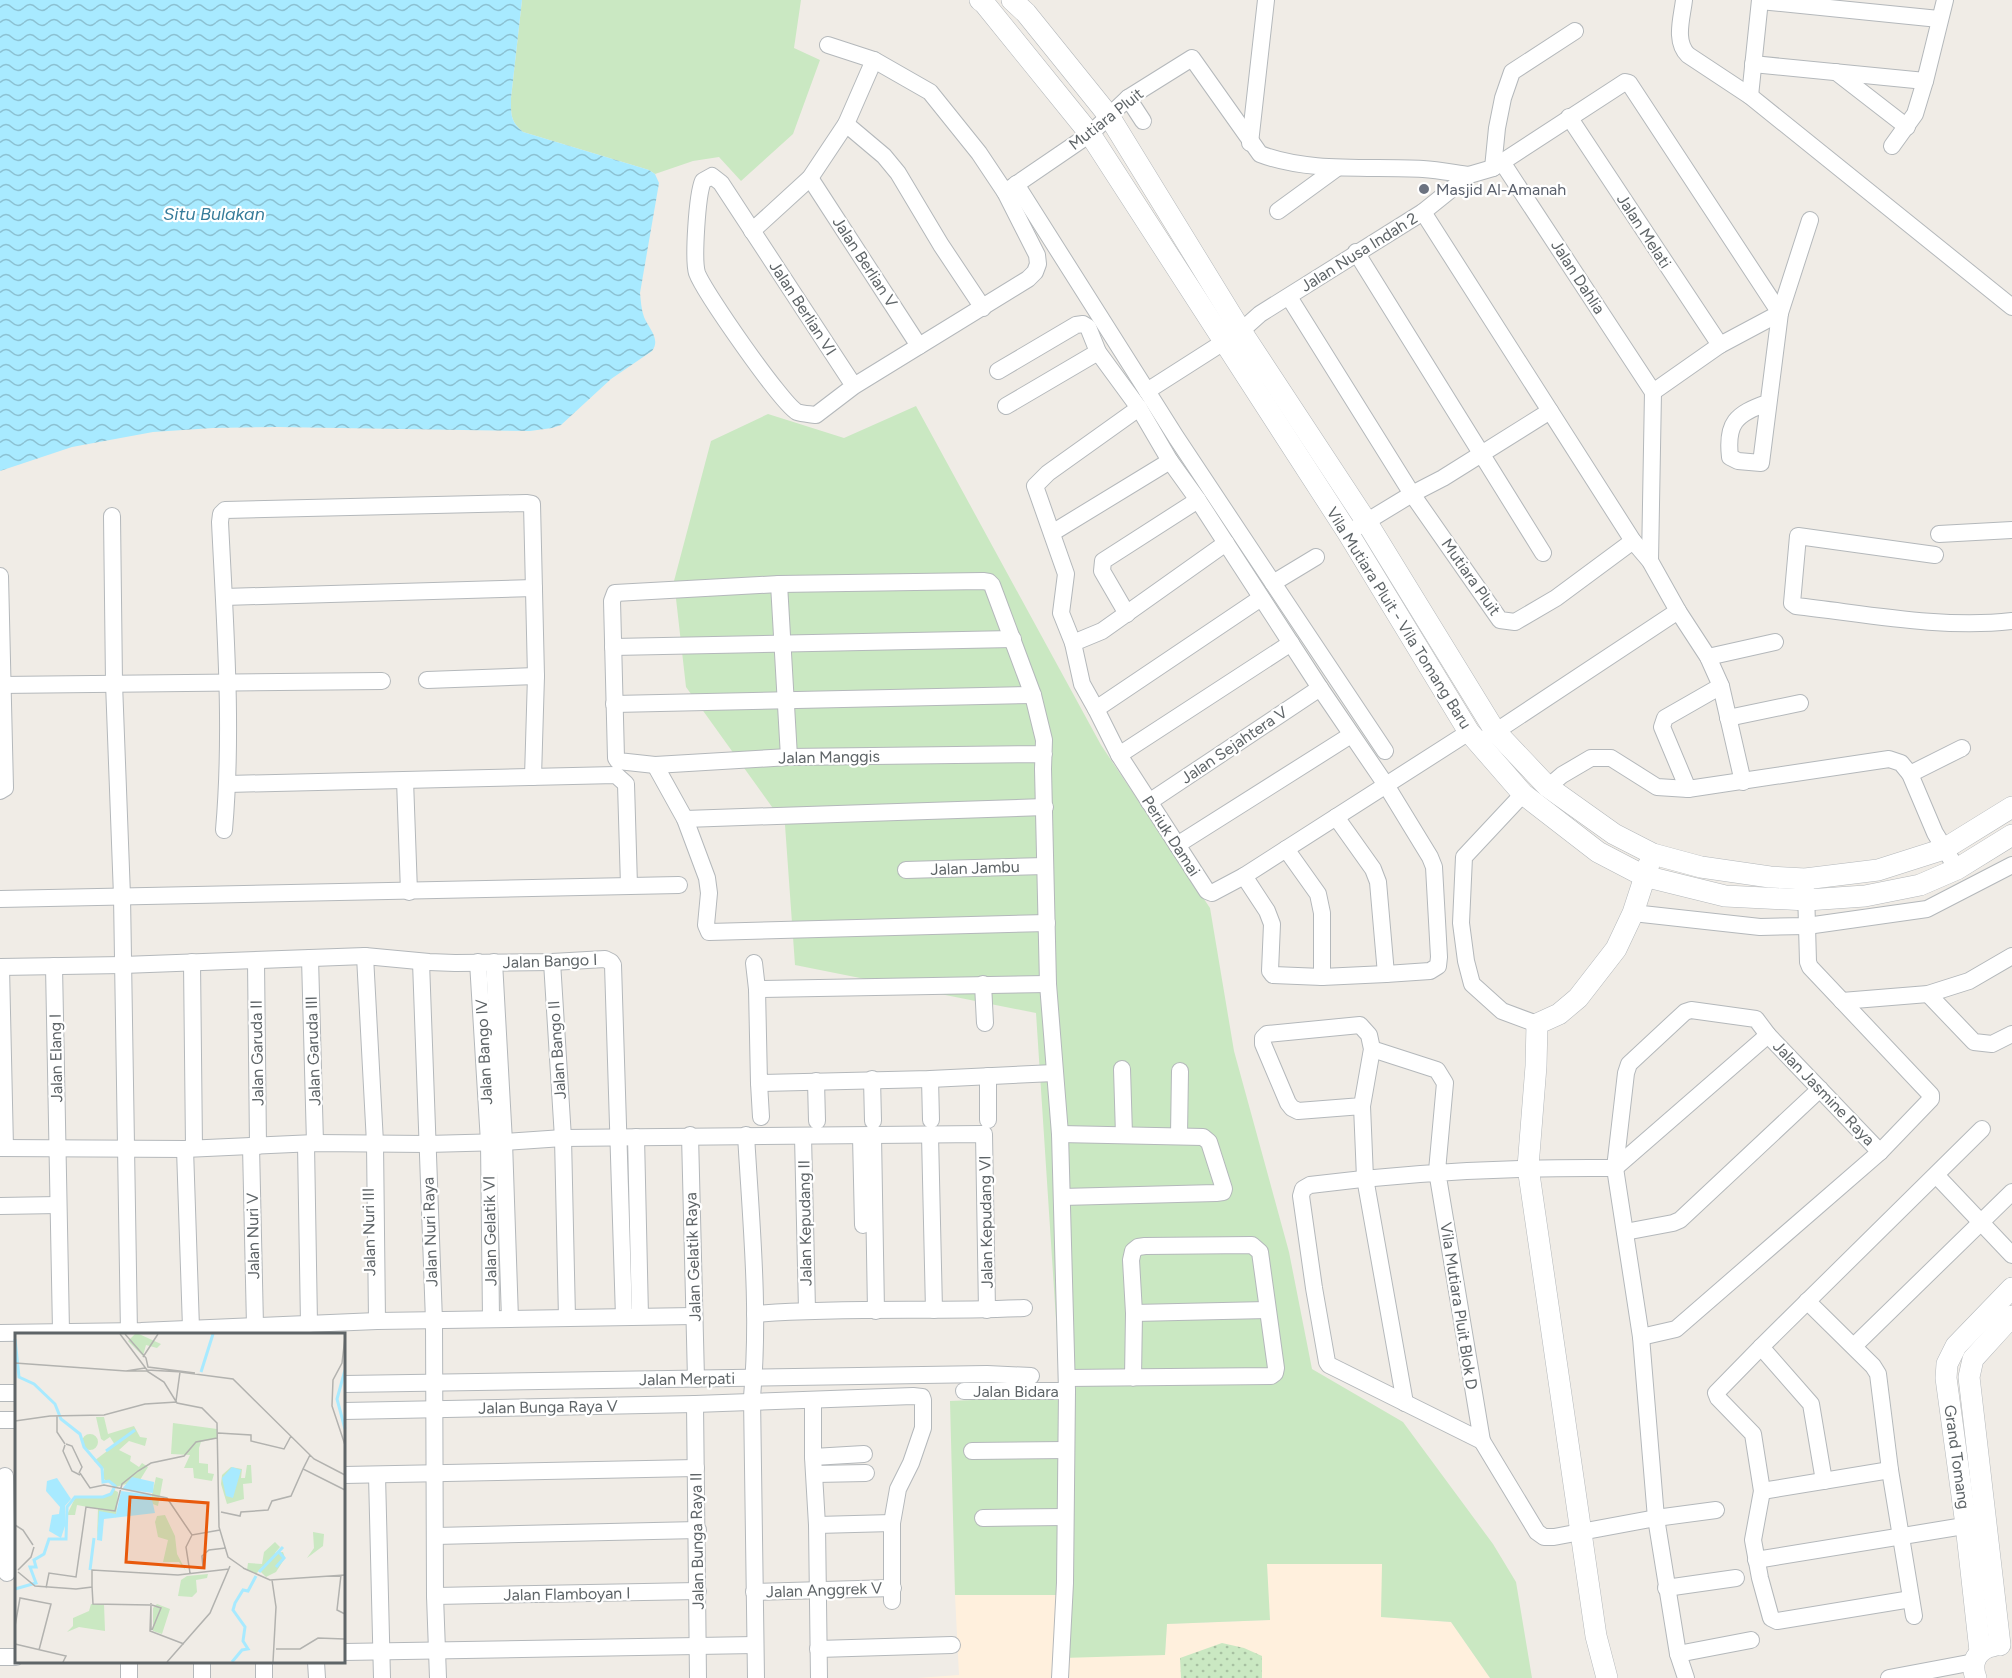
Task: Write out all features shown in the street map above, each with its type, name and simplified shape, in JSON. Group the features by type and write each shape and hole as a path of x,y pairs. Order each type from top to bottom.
{"street":[{"name":"Vila Mutiara Pluit - Vila Tomang Baru","path":"980,0 1090,134 1366,521 1495,731 1548,787 1614,834 1653,854 1701,867 1770,878 1805,879 1878,870 1944,849 2012,807"},
{"name":"Vila Mutiara Pluit - Vila Tomang Baru","path":"1012,0 1026,13 1109,116 1232,336 1348,533 1473,738 1523,794 1598,852 1644,876 1725,896 1807,900 1865,896 1920,885 1957,869 2012,835"},
{"path":"1250,143 1266,0"},
{"path":"1684,0 1680,41 1688,55 1750,96 2012,308"},
{"path":"1750,96 1760,0 1939,19"},
{"path":"1892,146 1915,114 1945,0"},
{"path":"1498,165 1497,128 1503,98 1512,72 1575,31"},
{"path":"828,45 874,60 930,92 979,153 1011,188 1385,751"},
{"name":"Mutiara Pluit","path":"1011,188 1090,134 1128,98 1192,58 1250,143 1260,154 1274,160 1337,168 1424,169 1469,176"},
{"path":"752,231 810,178 846,124 874,60"},
{"path":"1754,64 1925,81"},
{"path":"1835,72 1907,127"},
{"name":"Jalan Nusa Indah 2","path":"1232,336 1260,314 1423,212 1469,176 1498,165 1626,82 1629,82 1780,312"},
{"path":"1128,98 1143,121"},
{"name":"Jalan Melati","path":"1569,117 1720,345"},
{"path":"846,124 884,156 898,173 941,245 983,308"},
{"name":"Jalan Dahlia","path":"1498,165 1653,392"},
{"path":"1278,211 1337,168"},
{"name":"Jalan Berlian VI","path":"712,176 721,183 752,231 854,386 816,415 796,411 779,395 712,299 698,274 695,260 699,195 703,182 712,176"},
{"name":"Jalan Berlian V","path":"810,178 919,346"},
{"path":"854,386 983,308 1035,272 1038,264 1037,255 1011,188"},
{"path":"1423,212 1633,541 1650,561 1678,611 1708,657 1721,686 1743,782"},
{"path":"1767,403 1780,312 1810,220"},
{"path":"1356,252 1543,553"},
{"name":"Mutiara Pluit","path":"1289,297 1412,494 1500,620 1515,622 1556,598 1633,541"},
{"path":"1650,561 1653,392 1720,345 1780,312"},
{"path":"998,371 1076,325 1083,324 1088,327 1098,352 1139,408 1170,461 1386,785 1430,857 1434,867 1438,966 1430,971 1386,974 1322,977 1273,975 1270,971 1272,924 1267,911 1244,876"},
{"path":"1147,391 1232,336"},
{"path":"1006,406 1098,352"},
{"name":"Periuk Damai","path":"1139,408 1048,473 1035,486 1066,574 1061,613 1073,643 1082,684 1119,755 1207,891 1212,893 1244,876 1386,785 1473,738"},
{"path":"1348,533 1443,478 1550,411"},
{"path":"1053,533 1170,461"},
{"path":"1127,614 1102,571 1103,561 1198,500"},
{"path":"224,830 228,784 228,683 220,522 221,514 225,510 532,504 536,676 533,777"},
{"path":"112,516 114,683 122,896 129,1333"},
{"path":"1939,534 2012,530"},
{"path":"1935,555 1798,536 1792,603 1797,606 1935,622 1983,625 2012,621"},
{"path":"1073,643 1102,631 1226,543"},
{"path":"1273,583 1316,557"},
{"path":"0,576 5,788 0,791"},
{"path":"1033,696 614,704 612,602 615,593 779,584 989,582 1013,639 1033,696 1044,740 1048,984 1060,1134 1067,1384 1065,1582 1060,1678"},
{"path":"779,584 789,757"},
{"path":"224,597 534,588"},
{"path":"1096,709 1261,598"},
{"path":"1473,738 1495,731 1678,611"},
{"path":"613,647 1013,639"},
{"path":"1708,657 1775,642"},
{"path":"1119,755 1291,643"},
{"path":"426,680 536,676"},
{"path":"2,685 382,681"},
{"path":"1688,789 1662,727 1665,718 1721,686"},
{"name":"Jalan Sejahtera V","path":"1149,802 1320,688"},
{"path":"1728,718 1800,703"},
{"name":"Jalan Manggis","path":"614,704 616,758 625,763 655,765 789,757 1044,754"},
{"path":"1177,845 1351,735"},
{"path":"1910,774 1962,748"},
{"path":"1548,787 1562,775 1591,758 1611,758 1657,787 1688,789 1889,759 1901,763 1910,774 1935,833 1957,869"},
{"path":"655,765 684,819 707,878 709,893 706,925 709,932 1047,923"},
{"path":"228,784 611,774 620,777 626,784 629,886"},
{"path":"405,780 409,892"},
{"path":"1523,794 1464,857 1461,923 1466,961 1472,984 1502,1011 1537,1024 1559,1014 1578,998 1617,949 1634,914 1644,876 1653,854"},
{"path":"684,819 1045,807"},
{"path":"1336,817 1373,869 1378,882 1386,974"},
{"path":"1286,849 1318,894 1322,913 1322,977"},
{"path":"1634,914 1760,927 1807,926 1927,909 2012,865"},
{"name":"Jalan Jambu","path":"906,870 1045,866"},
{"path":"1641,1337 1676,1329 1880,1152 1931,1098 1931,1095 1810,967 1805,879"},
{"path":"0,899 679,885"},
{"path":"1920,885 1927,909"},
{"path":"1842,1001 1928,994 1969,981 2012,956"},
{"name":"Jalan Bango I","path":"1,967 365,957 421,962 552,962 605,959 613,965 618,1137"},
{"name":"Jalan Nuri III","path":"365,957 374,1321"},
{"name":"Jalan Garuda III","path":"309,1324 310,958"},
{"name":"Jalan Garuda II","path":"251,1326 250,1146 256,961"},
{"path":"190,1328 192,962"},
{"name":"Jalan Nuri Raya","path":"421,962 434,1321 435,1596 438,1678"},
{"name":"Jalan Bango IV","path":"486,962 496,1142"},
{"name":"Jalan Bango II","path":"552,962 563,1138 567,1318"},
{"path":"754,963 757,989 761,1117"},
{"name":"Jalan Elang I","path":"54,966 61,1331"},
{"path":"1,967 3,1148 190,1148 311,1143 427,1144 563,1138 803,1136 986,1127"},
{"path":"983,984 985,1023"},
{"path":"757,989 1048,984"},
{"path":"1928,994 1974,1042 1992,1044 2012,1034"},
{"name":"Jalan Jasmine Raya","path":"1686,1678 1678,1654 1656,1518 1641,1337 1615,1168 1629,1064 1685,1012 1697,1010 1756,1018 1768,1035 1880,1152"},
{"path":"1537,1024 1528,1167 1596,1636 1607,1678"},
{"path":"1362,1106 1298,1110 1292,1108 1263,1044 1263,1038 1267,1034 1359,1025 1369,1035 1372,1049 1362,1106 1365,1178 1405,1403"},
{"path":"1482,1441 1329,1365 1325,1355 1301,1196 1303,1189 1310,1185 1365,1178 1437,1172 1528,1167 1615,1168 1768,1035"},
{"name":"Vila Mutiara Pluit Blok D","path":"1372,1049 1437,1070 1444,1078 1446,1088 1437,1172 1482,1441 1538,1532 1544,1537 1554,1537 1656,1518 1716,1510"},
{"path":"1122,1069 1124,1135"},
{"path":"1179,1136 1180,1071"},
{"path":"759,1083 1054,1073"},
{"name":"Jalan Kepudang VI","path":"987,1310 988,1076"},
{"path":"871,1311 869,1131 872,1079"},
{"path":"930,1079 934,1310"},
{"path":"816,1081 817,1121"},
{"path":"1625,1232 1680,1220 1820,1089"},
{"path":"1911,1599 1777,1621 1771,1618 1756,1560 1754,1540 1762,1491 1753,1434 1718,1398 1716,1393 1982,1129"},
{"path":"1060,1134 1196,1136 1207,1139 1224,1185 1223,1192 1062,1197"},
{"name":"Jalan Gelatik Raya","path":"690,1136 696,1379"},
{"path":"747,1136 755,1314 752,1401 756,1678"},
{"name":"Jalan Kepudang II","path":"803,1136 807,1310"},
{"path":"618,1137 632,1317"},
{"path":"630,1280 636,1137"},
{"path":"496,1142 510,1319"},
{"name":"Jalan Gelatik VI","path":"491,1319 496,1142"},
{"path":"1936,1174 2012,1255"},
{"path":"1854,1346 2012,1192"},
{"path":"0,1206 58,1205"},
{"path":"1133,1378 1134,1313 1131,1260 1133,1251 1145,1246 1252,1245 1260,1252 1267,1310 1134,1313"},
{"name":"Grand Tomang","path":"1976,1524 1946,1378 1947,1364 1956,1346 2012,1288"},
{"path":"1807,1301 1854,1346 1878,1374 1890,1470 1914,1616"},
{"path":"755,1314 807,1310 1024,1308"},
{"name":"Jalan Bidara","path":"964,1391 1133,1378 1271,1376 1275,1373 1276,1368 1267,1310"},
{"path":"0,1333 61,1331 129,1333 190,1328 374,1321 694,1316"},
{"name":"Grand Tomang","path":"1988,1658 1976,1524 1970,1366 1973,1359 2012,1316"},
{"path":"1761,1347 1811,1404 1824,1480"},
{"name":"Jalan Merpati","path":"345,1384 987,1374 1031,1376"},
{"name":"Jalan Bunga Raya V","path":"345,1411 922,1397 923,1428 911,1463 898,1489 892,1522"},
{"path":"813,1400 819,1678"},
{"name":"Jalan Bunga Raya II","path":"695,1404 698,1678"},
{"path":"972,1451 1066,1450"},
{"path":"813,1457 864,1454"},
{"path":"345,1475 696,1468"},
{"path":"1762,1491 1890,1470"},
{"path":"815,1474 866,1473"},
{"path":"373,1475 377,1651 382,1678"},
{"path":"7,1476 8,1573"},
{"path":"983,1518 1065,1517"},
{"path":"817,1525 892,1522"},
{"name":"Jalan Anggrek V","path":"754,1592 817,1591 892,1594 892,1522"},
{"path":"1756,1560 1976,1524"},
{"path":"435,1536 698,1530"},
{"path":"1666,1588 1736,1578"},
{"name":"Jalan Flamboyan I","path":"435,1596 698,1591"},
{"path":"1678,1654 1751,1640"},
{"path":"345,1652 755,1645"},
{"path":"818,1648 952,1645"},
{"path":"373,1678 377,1651"},
{"path":"1889,1678 1988,1658"},
{"path":"252,1663 253,1678"}],"shaded area":[{"path":"1267,1564 1383,1564 1381,1617 1451,1622 1490,1678 917,1678 959,1675 955,1595 1059,1594 1165,1654 1167,1624 1269,1620"}],"green space":[{"path":"522,0 801,0 794,48 820,60 793,134 741,181 719,157 693,161 655,174 649,170 523,132 513,121 511,98"},
{"path":"916,406 1101,745 1210,908 1234,1051 1289,1252 1312,1369 1403,1422 1493,1544 1516,1582 1532,1678 1490,1678 1451,1622 1381,1617 1382,1564 1267,1564 1270,1620 1167,1624 1165,1655 1062,1658 1059,1595 955,1595 950,1401 1061,1396 1036,1013 795,965 785,825 686,687 674,581 711,441 768,414 844,438"},
{"path":"1222,1643 1244,1648 1262,1656 1262,1678 1181,1678 1180,1658"}],"water":[{"name":"Situ Bulakan","path":"0,0 522,0 511,98 513,121 523,132 649,170 655,174 659,183 640,293 643,314 655,338 652,351 611,379 561,425 552,428 530,431 277,427 153,432 72,447 0,471"}],"place":[{"name":"Masjid Al-Amanah","path":"1424,189"}]}
